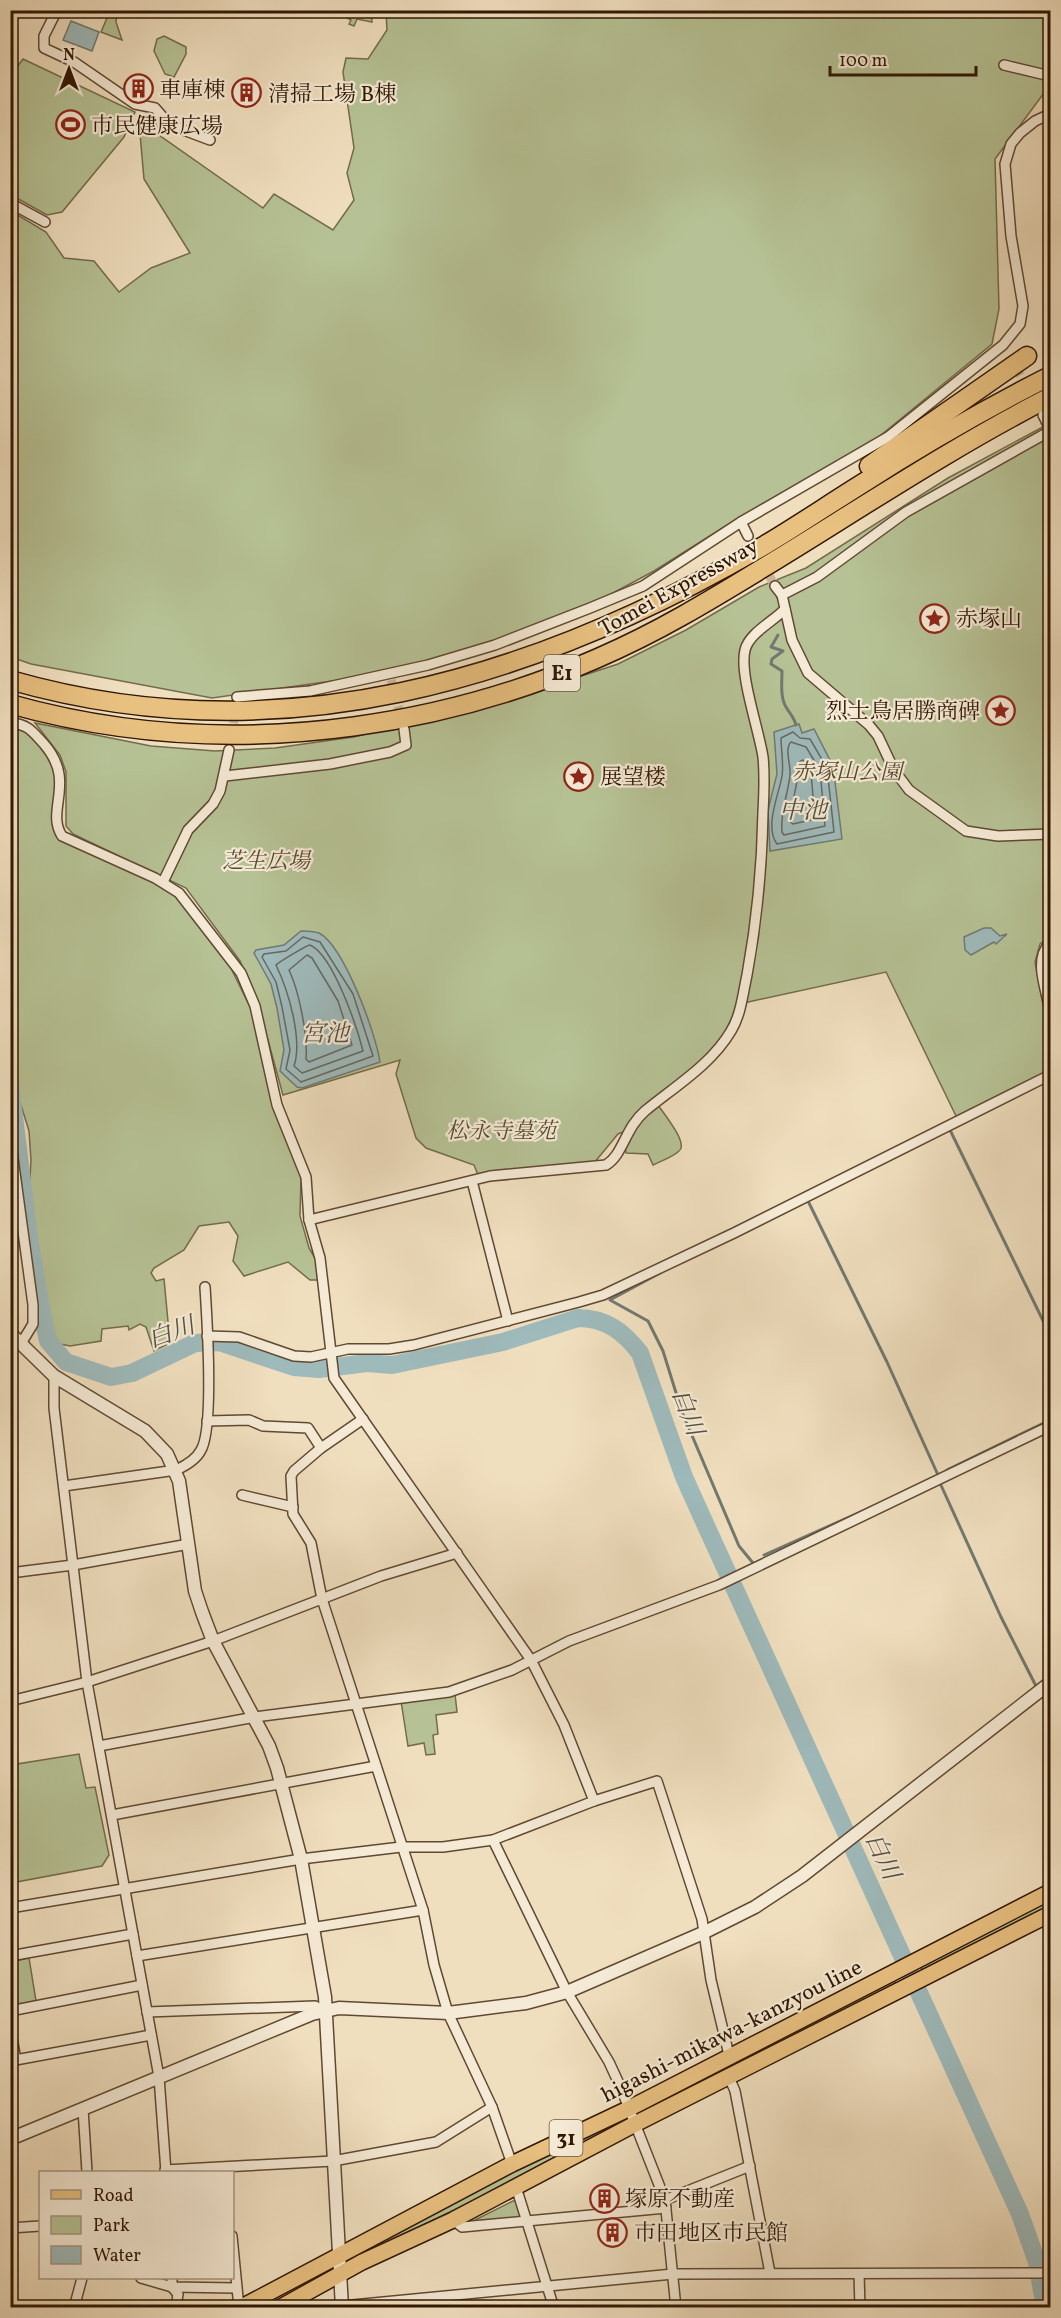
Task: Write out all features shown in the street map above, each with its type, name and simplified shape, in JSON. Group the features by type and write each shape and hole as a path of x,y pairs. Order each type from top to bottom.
{"highway":[{"path":"766,545 826,495 1018,356"},
{"name":"Tomei Expressway","path":"10,680 76,695 189,709 297,708 359,702 421,690 491,671 557,648 652,606 766,545 955,428 1050,376"},
{"name":"Tomei Expressway","path":"10,704 46,714 120,727 198,735 238,735 313,731 386,722 501,694 583,664 680,617 965,443 1050,397"}],"main road":[{"name":"higashi-mikawa-kanzyou line","path":"239,2307 512,2164 628,2109 729,2055 1050,1892"},
{"name":"higashi-mikawa-kanzyou line","path":"279,2307 362,2262 453,2220 635,2124 1050,1914"}],"street":[{"path":"57,10 44,36 44,48 74,62 135,104 155,108 170,125 210,140"},
{"path":"1004,65 1050,76"},
{"path":"237,697 310,691 391,677 495,645 643,586 741,522 888,437 1003,345 1020,324 1023,306 1011,236 1005,164 1011,144 1020,133 1035,121 1050,114"},
{"path":"10,202 45,222"},
{"path":"1003,345 1018,356"},
{"path":"782,595 817,577 906,512 1050,430 1043,415"},
{"path":"741,522 748,536"},
{"path":"775,586 782,595 792,640 808,673 869,725 878,736 894,771 909,789 966,831 998,837 1050,834"},
{"path":"309,1220 490,1176 606,1165 613,1161 626,1132 635,1121 690,1075 723,1043 736,1023 756,927 763,863 764,767 744,656 751,639 785,609"},
{"path":"10,722 28,726 56,760 61,776 57,826 62,836 164,882 179,893 224,948 250,991 278,1105 306,1177 309,1220 320,1258 334,1378 531,1660 564,1725 594,1801"},
{"path":"225,776 330,764 390,752 406,745 404,729"},
{"path":"164,882 188,830 213,804 225,776 229,750"},
{"path":"1050,942 1041,961 1050,1010"},
{"path":"207,1336 239,1337 294,1356 311,1357 414,1345 603,1295 816,1193 1050,1075"},
{"path":"10,1136 33,1305 33,1324 22,1342"},
{"path":"472,1180 508,1321"},
{"path":"64,1486 176,1470 186,1465 202,1450 207,1421 205,1287"},
{"path":"10,1333 22,1342 54,1376 145,1431 167,1454 176,1470 195,1591 213,1641 269,1746 301,1859 325,1997 342,2307 673,2274 1049,2273"},
{"path":"54,1376 54,1408 87,1682 159,2077 166,2171 227,2170 333,2162 436,2142 492,2107"},
{"path":"363,1419 321,1448 291,1476 293,1507 296,1521 311,1543 322,1599 423,1910 434,1965 448,2013 492,2107 512,2164"},
{"path":"207,1421 249,1420 263,1426 308,1428 321,1448"},
{"path":"99,1746 255,1717 449,1692 512,1670 569,1641 722,1583 1050,1426"},
{"path":"242,1495 293,1507"},
{"path":"10,1573 73,1565 189,1544"},
{"path":"10,1701 87,1682 213,1641 381,1576 457,1553"},
{"path":"10,2139 324,2011 339,2008 448,2013 516,2005 567,1992 703,1933 755,1907 802,1876 1050,1683"},
{"path":"112,1815 376,1766"},
{"path":"10,1908 301,1859 401,1847 443,1847 493,1840 594,1801 657,1781 702,1919 729,2055"},
{"path":"493,1840 567,1992 609,2062 635,2124 665,2204 676,2307"},
{"path":"137,1956 423,1910"},
{"path":"10,1956 133,1934"},
{"path":"10,2011 142,1985"},
{"path":"147,2012 315,2006 324,2011"},
{"path":"10,2027 13,2060 151,2035"},
{"path":"729,2077 735,2091 770,2272"},
{"path":"83,2109 87,2171"},
{"path":"453,2220 462,2227 665,2204 750,2166"},
{"path":"516,2187 554,2307"},
{"path":"10,2228 39,2226"},
{"path":"234,2257 239,2307"},
{"path":"859,2274 860,2307"},
{"path":"74,2307 81,2279"},
{"path":"153,2279 237,2288"},
{"path":"172,2282 178,2294 176,2307"}],"green space":[{"path":"110,11 117,11 116,22 122,40 101,32"},
{"path":"345,11 371,11 372,22 357,19 354,26 349,24 351,20 343,16"},
{"path":"386,11 1050,11 1050,85 995,159 999,309 992,344 875,440 740,517 654,571 600,600 493,641 427,661 346,679 212,698 31,664 11,657 11,211 46,232 64,258 94,261 119,292 151,268 190,253 144,179 140,134 153,111 159,135 263,208 274,194 333,230 354,200 347,173 354,148 343,72 346,58 368,59 387,30"},
{"path":"164,36 186,47 186,54 174,77 165,74 154,51 157,39"},
{"name":"市民健康広場","path":"23,59 135,112 124,137 62,212 47,215 11,195 11,75"},
{"name":"赤塚山公園","path":"1050,423 1050,936 1040,944 1035,962 1050,1042 1050,1071 957,1118 886,972 739,1004 720,1042 658,1105 681,1142 679,1151 670,1157 653,1165 648,1154 626,1153 623,1132 618,1134 594,1163 478,1175 474,1165 426,1148 416,1138 396,1074 400,1060 283,1095 257,1000 240,961 186,888 73,834 66,826 66,772 60,755 35,723 151,746 215,751 275,748 354,737 539,690 618,664 686,630 759,587 806,568 948,478"},
{"path":"10,726 23,729 48,755 58,774 54,824 61,841 150,880 183,900 223,952 252,1011 301,1177 300,1216 309,1248 316,1260 318,1280 310,1280 288,1262 244,1276 233,1261 238,1236 229,1222 199,1226 184,1250 154,1268 151,1273 156,1281 164,1279 170,1343 154,1351 146,1327 140,1324 129,1330 128,1326 102,1329 101,1341 70,1346 60,1344 51,1332 31,1239 28,1212 31,1160 29,1131 11,1073"},
{"path":"455,1694 457,1712 436,1715 438,1734 433,1735 435,1754 426,1755 424,1743 408,1746 401,1701"},
{"path":"79,1754 86,1788 95,1787 109,1855 102,1866 11,1883 11,1765"},
{"path":"1050,1896 1050,1910 924,1974 919,1964"},
{"path":"29,1958 36,2001 14,2005 11,2000 11,1962"},
{"path":"893,1977 897,1988 653,2107 649,2100"},
{"path":"610,2125 613,2132 364,2254 364,2245 512,2170"},
{"path":"517,2199 523,2219 465,2225"}],"water":[{"path":"71,21 99,32 92,51 63,40"},
{"name":"中池","path":"799,724 802,733 814,729 833,766 842,839 770,851 768,810 777,774 774,732"},
{"path":"984,928 991,928 1000,936 1007,934 996,944 994,942 971,955 965,950 964,937"},
{"name":"宮池","path":"301,931 319,933 329,941 339,955 366,1012 380,1062 302,1088 297,1087 280,1071 284,1050 277,1008 271,984 254,953 256,950 284,945"}],"waterway":[{"path":"778,635 771,647 783,651 772,659 771,664 782,671 783,699 796,725"},
{"name":"白川","path":"10,1084 29,1238 40,1303 48,1341 66,1362 111,1377 132,1373 195,1343 219,1342 294,1367 319,1369 367,1363 392,1365 503,1342 578,1318 606,1324 621,1333 634,1345 640,1353 684,1477 1020,2214 1037,2262 1045,2308"},
{"path":"951,1132 1050,1335"},
{"path":"809,1203 887,1362 938,1475"},
{"path":"660,1273 610,1300 648,1321 663,1351 682,1412 739,1546 753,1563"},
{"path":"947,1470 1050,1420"},
{"path":"940,1483 1001,1617 1038,1690"},
{"path":"764,1555 874,1506"},
{"path":"1042,1695 1050,1706"}],"tunnel":[{"path":"1009,356 1028,389"},
{"path":"763,564 775,586"},
{"path":"391,680 402,721"},
{"path":"229,750 236,708"}],"place":[{"name":"車庫棟","path":"138,89"},
{"name":"清掃工場 B棟","path":"247,93"},
{"name":"市民健康広場","path":"70,125"},
{"name":"赤塚山","path":"935,618"},
{"name":"烈士鳥居勝商碑","path":"1001,710"},
{"name":"展望楼","path":"579,776"},
{"name":"塚原不動産","path":"604,2198"},
{"name":"市田地区市民館","path":"613,2232"}],"park label":[{"name":"芝生広場","path":"266,860"},
{"name":"松永寺墓苑","path":"501,1130"}]}
